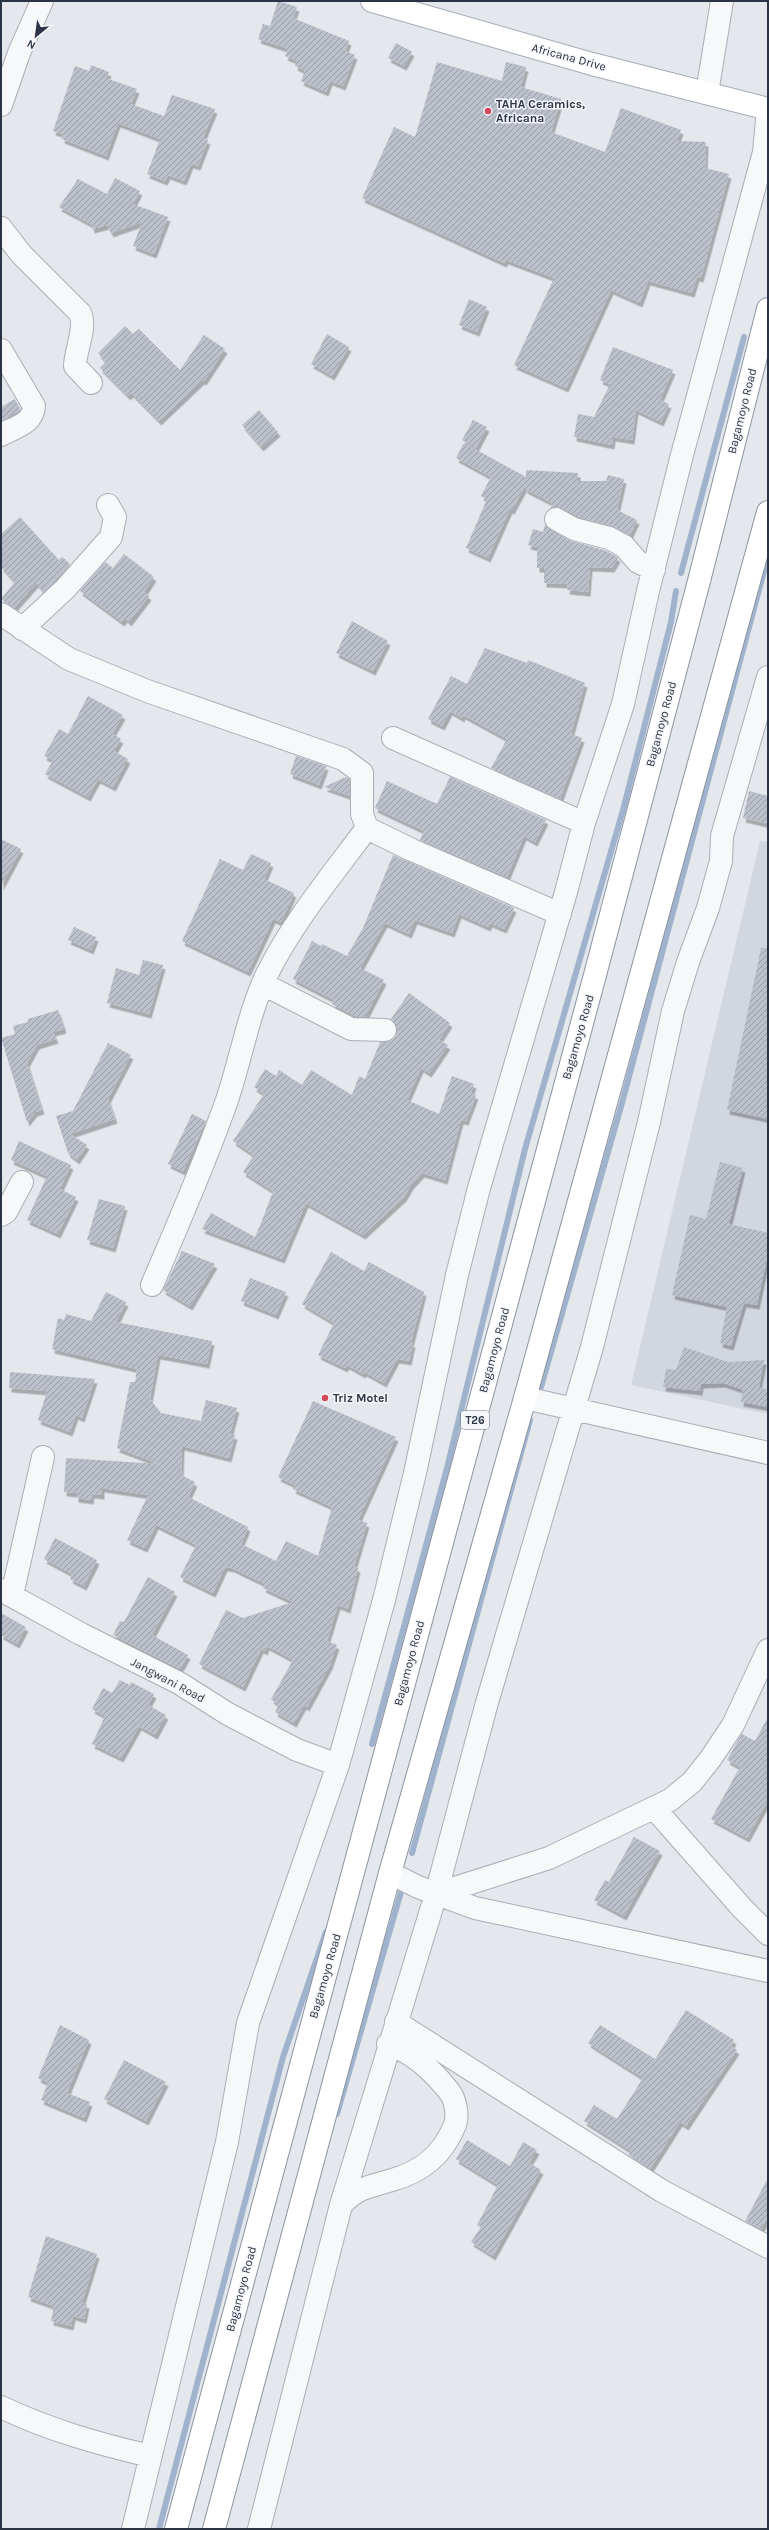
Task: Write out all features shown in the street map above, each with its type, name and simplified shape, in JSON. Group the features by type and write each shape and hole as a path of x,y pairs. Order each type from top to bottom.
{"main road":[{"name":"Africana Drive","path":"372,1 585,62 768,109"},
{"name":"Bagamoyo Road","path":"176,2529 597,967 699,581 768,309"},
{"path":"214,2529 390,1873 525,1398 768,512"}],"street":[{"path":"1,105 19,53 42,1"},
{"path":"706,93 722,1"},
{"path":"133,2529 227,2142 248,2023 338,1765 415,1473 458,1275 479,1188 560,914 584,823 623,704 654,570 716,326 764,152 768,109"},
{"path":"1,228 21,254 80,313 82,326 75,354 75,366 91,383"},
{"path":"1,350 34,406 34,415 29,421 1,435"},
{"path":"22,629 65,590 110,537 115,517 108,504"},
{"path":"556,519 574,529 609,538 624,546 638,562 654,570"},
{"path":"1,614 69,659 147,691 343,759 362,773 362,814 367,828 412,850 560,914"},
{"path":"259,2529 341,2205 388,2044 436,1894 488,1699 545,1502 575,1410 649,1122 673,1011 688,962 708,908 721,861 722,836 768,677"},
{"path":"393,738 584,823"},
{"path":"152,1285 214,1135 238,1066 256,1000 263,984 293,930 367,828"},
{"path":"263,984 351,1029 385,1030"},
{"path":"1,1215 6,1212 22,1182"},
{"path":"525,1398 768,1453"},
{"path":"7,1592 43,1457"},
{"name":"Jangwani Road","path":"7,1592 80,1634 179,1683 228,1714 297,1750 338,1765"},
{"path":"436,1894 549,1858 670,1800 687,1786 712,1758 733,1725 768,1650"},
{"path":"654,1808 742,1908 768,1934"},
{"path":"390,1873 436,1894 475,1908 768,1971"},
{"path":"396,2022 662,2191 768,2247"},
{"path":"341,2205 352,2193 366,2186 392,2180 423,2166 440,2154 457,2121 453,2095 441,2080 406,2052 388,2044"},
{"path":"1,2407 27,2420 90,2442 150,2456"}],"shaded area":[{"path":"760,841 768,842 768,1414 631,1385"}],"building":[{"path":"278,1 297,7 293,18 349,41 345,51 355,55 343,86 330,81 326,92 301,81 305,71 295,66 297,61 285,56 288,49 258,39 263,24 270,26"},
{"path":"396,43 412,52 404,66 388,58"},
{"path":"437,62 502,81 506,62 526,67 521,87 561,99 551,132 605,152 621,108 681,130 677,141 706,142 705,168 729,174 701,278 697,277 692,293 648,281 640,303 611,290 566,388 514,365 554,278 506,260 504,263 362,198 394,127 415,137"},
{"path":"91,65 109,72 106,78 137,89 131,104 164,116 172,95 215,109 203,138 208,140 198,166 191,164 184,181 168,175 165,181 147,174 160,139 118,123 106,156 62,139 63,134 53,131 75,66 89,71"},
{"path":"115,178 140,191 133,204 168,217 154,254 133,246 142,222 111,233 107,225 92,229 91,224 59,207 78,179 107,194"},
{"path":"469,299 487,307 477,332 459,325"},
{"path":"125,326 133,334 139,329 180,370 204,335 225,349 204,381 202,380 159,421 131,393 128,396 100,368 106,362 98,353"},
{"path":"327,334 349,347 332,376 311,364"},
{"path":"613,347 673,370 660,400 669,404 661,422 636,410 632,440 613,437 612,445 574,437 578,414 594,417 610,384 600,380"},
{"path":"15,399 20,410 1,421 1,407"},
{"path":"259,410 278,432 261,447 242,425"},
{"path":"473,420 487,427 476,448 462,440"},
{"path":"464,443 526,477 526,470 578,473 578,481 606,481 608,475 624,479 617,510 637,520 630,535 612,526 579,517 562,508 551,508 552,503 525,489 525,486 512,510 510,509 488,558 466,548 487,499 481,496 491,477 456,458"},
{"path":"20,517 59,560 62,557 70,564 44,592 36,583 14,608 1,599 15,582 1,567 1,534"},
{"path":"545,525 568,540 604,550 618,558 612,568 590,567 588,592 567,590 568,584 544,583 544,568 537,568 537,547 528,545 533,529 543,532"},
{"path":"124,554 154,577 144,592 149,596 129,622 125,618 122,622 80,591 105,562 113,568"},
{"path":"352,621 388,641 373,671 336,653"},
{"path":"485,648 527,663 528,660 585,683 571,734 582,738 560,799 491,768 507,739 463,715 462,718 450,711 442,726 428,719 451,676 467,684"},
{"path":"88,696 123,715 112,734 121,739 114,751 128,759 113,787 98,779 88,797 45,774 53,760 44,756 59,729 68,734"},
{"path":"296,756 326,766 319,785 290,774"},
{"path":"346,777 350,779 350,796 324,787"},
{"path":"450,777 546,820 535,842 524,836 507,877 420,840 424,831 375,808 387,781 437,804"},
{"path":"749,791 768,796 768,824 743,818"},
{"path":"1,839 21,849 1,886"},
{"path":"251,854 271,863 264,879 294,893 281,922 273,919 248,972 182,941 220,859 243,870"},
{"path":"393,855 514,908 504,929 490,923 488,927 459,914 452,933 415,920 409,934 385,923 360,968 384,980 365,1017 357,1017 332,1004 334,1000 293,979 312,941 347,956 363,928"},
{"path":"74,927 96,937 91,950 68,940"},
{"path":"761,948 768,948 768,1119 727,1110"},
{"path":"143,960 163,965 149,1014 107,1003 116,968 139,975"},
{"path":"409,993 450,1023 439,1040 448,1045 429,1073 421,1068 407,1100 439,1114 452,1076 474,1084 471,1093 476,1095 466,1121 461,1120 445,1180 422,1173 411,1185 404,1197 363,1235 306,1203 282,1259 202,1229 211,1213 255,1237 263,1218 273,1191 243,1172 254,1155 233,1141 264,1094 254,1087 265,1069 276,1076 279,1070 302,1085 311,1070 352,1095 359,1076 365,1079 380,1042 391,1041 396,1036 396,1024 391,1019"},
{"path":"58,1010 64,1029 53,1032 56,1039 37,1045 27,1063 42,1110 35,1112 27,1122 1,1038 15,1034 13,1026 28,1022 28,1019"},
{"path":"108,1043 131,1055 108,1099 115,1119 70,1134 87,1145 77,1160 68,1153 56,1116 73,1111"},
{"path":"192,1114 206,1121 183,1171 168,1164"},
{"path":"19,1141 71,1165 60,1189 76,1197 58,1234 27,1220 47,1176 11,1160"},
{"path":"720,1162 743,1168 729,1224 768,1233 768,1254 757,1305 744,1303 731,1346 720,1343 727,1307 672,1295 690,1215 706,1219"},
{"path":"99,1199 125,1206 113,1248 87,1240"},
{"path":"182,1251 215,1264 190,1306 163,1290"},
{"path":"331,1252 364,1271 369,1262 424,1292 411,1343 413,1343 409,1361 397,1359 384,1383 364,1372 363,1374 347,1365 345,1368 318,1355 334,1323 302,1304"},
{"path":"250,1278 286,1292 276,1315 241,1301"},
{"path":"106,1292 126,1302 116,1322 212,1341 207,1364 158,1355 150,1399 161,1413 201,1421 206,1400 237,1408 230,1434 235,1435 229,1458 182,1446 181,1475 195,1482 188,1497 248,1527 241,1544 276,1561 286,1541 318,1556 332,1507 293,1489 295,1485 278,1477 313,1401 396,1437 358,1520 367,1523 354,1566 358,1568 348,1609 338,1605 327,1641 337,1645 330,1665 307,1707 304,1705 294,1723 275,1712 279,1705 271,1699 293,1660 267,1646 265,1651 261,1649 243,1687 199,1664 226,1610 243,1618 293,1602 263,1588 265,1584 232,1568 225,1567 213,1593 180,1577 196,1545 156,1525 145,1548 127,1540 148,1495 102,1488 102,1495 92,1494 91,1500 76,1498 76,1493 64,1492 66,1458 159,1464 117,1448 130,1382 135,1382 137,1369 52,1349 58,1318 64,1320 66,1314 91,1321"},
{"path":"684,1347 728,1362 764,1360 759,1387 768,1390 768,1407 741,1402 743,1390 723,1383 701,1384 700,1391 663,1387 666,1369 676,1370"},
{"path":"10,1372 95,1379 82,1418 76,1415 70,1432 38,1420 47,1391 9,1388"},
{"path":"55,1538 97,1560 84,1586 70,1579 72,1574 44,1559"},
{"path":"148,1577 175,1592 152,1635 188,1655 180,1669 113,1635 120,1621 124,1622"},
{"path":"1,1613 26,1627 17,1644 1,1635"},
{"path":"120,1680 130,1685 131,1682 154,1694 148,1705 166,1715 155,1735 139,1726 121,1758 92,1744 105,1716 92,1709 103,1688 112,1693"},
{"path":"768,1717 768,1800 747,1838 711,1819 740,1767 727,1760 737,1742 742,1734 755,1741"},
{"path":"634,1837 660,1851 624,1916 594,1900 605,1880 609,1882"},
{"path":"686,2010 734,2040 731,2046 737,2050 686,2126 680,2122 650,2169 629,2155 631,2151 584,2121 594,2105 617,2119 643,2078 588,2043 600,2025 655,2059"},
{"path":"60,2025 89,2040 67,2093 90,2102 84,2118 41,2100 48,2083 38,2078"},
{"path":"124,2060 166,2082 146,2121 104,2099"},
{"path":"467,2140 510,2166 523,2142 537,2150 529,2163 541,2170 493,2256 471,2242 481,2227 477,2225 498,2185 456,2159"},
{"path":"768,2178 768,2217 761,2229 745,2221"},
{"path":"46,2236 97,2254 82,2303 87,2304 84,2319 73,2316 71,2326 51,2321 54,2306 28,2297"}],"waterway":[{"path":"681,573 744,337"},
{"path":"541,1387 622,1103 768,556"},
{"path":"372,1744 447,1468 525,1149 623,810 671,622 676,591"},
{"path":"412,1853 530,1420"},
{"path":"337,2114 401,1892"},
{"path":"159,2529 283,2057 326,1932"}],"place":[{"name":"TAHA Ceramics, Africana","path":"488,111"},
{"name":"Triz Motel","path":"325,1398"}]}
